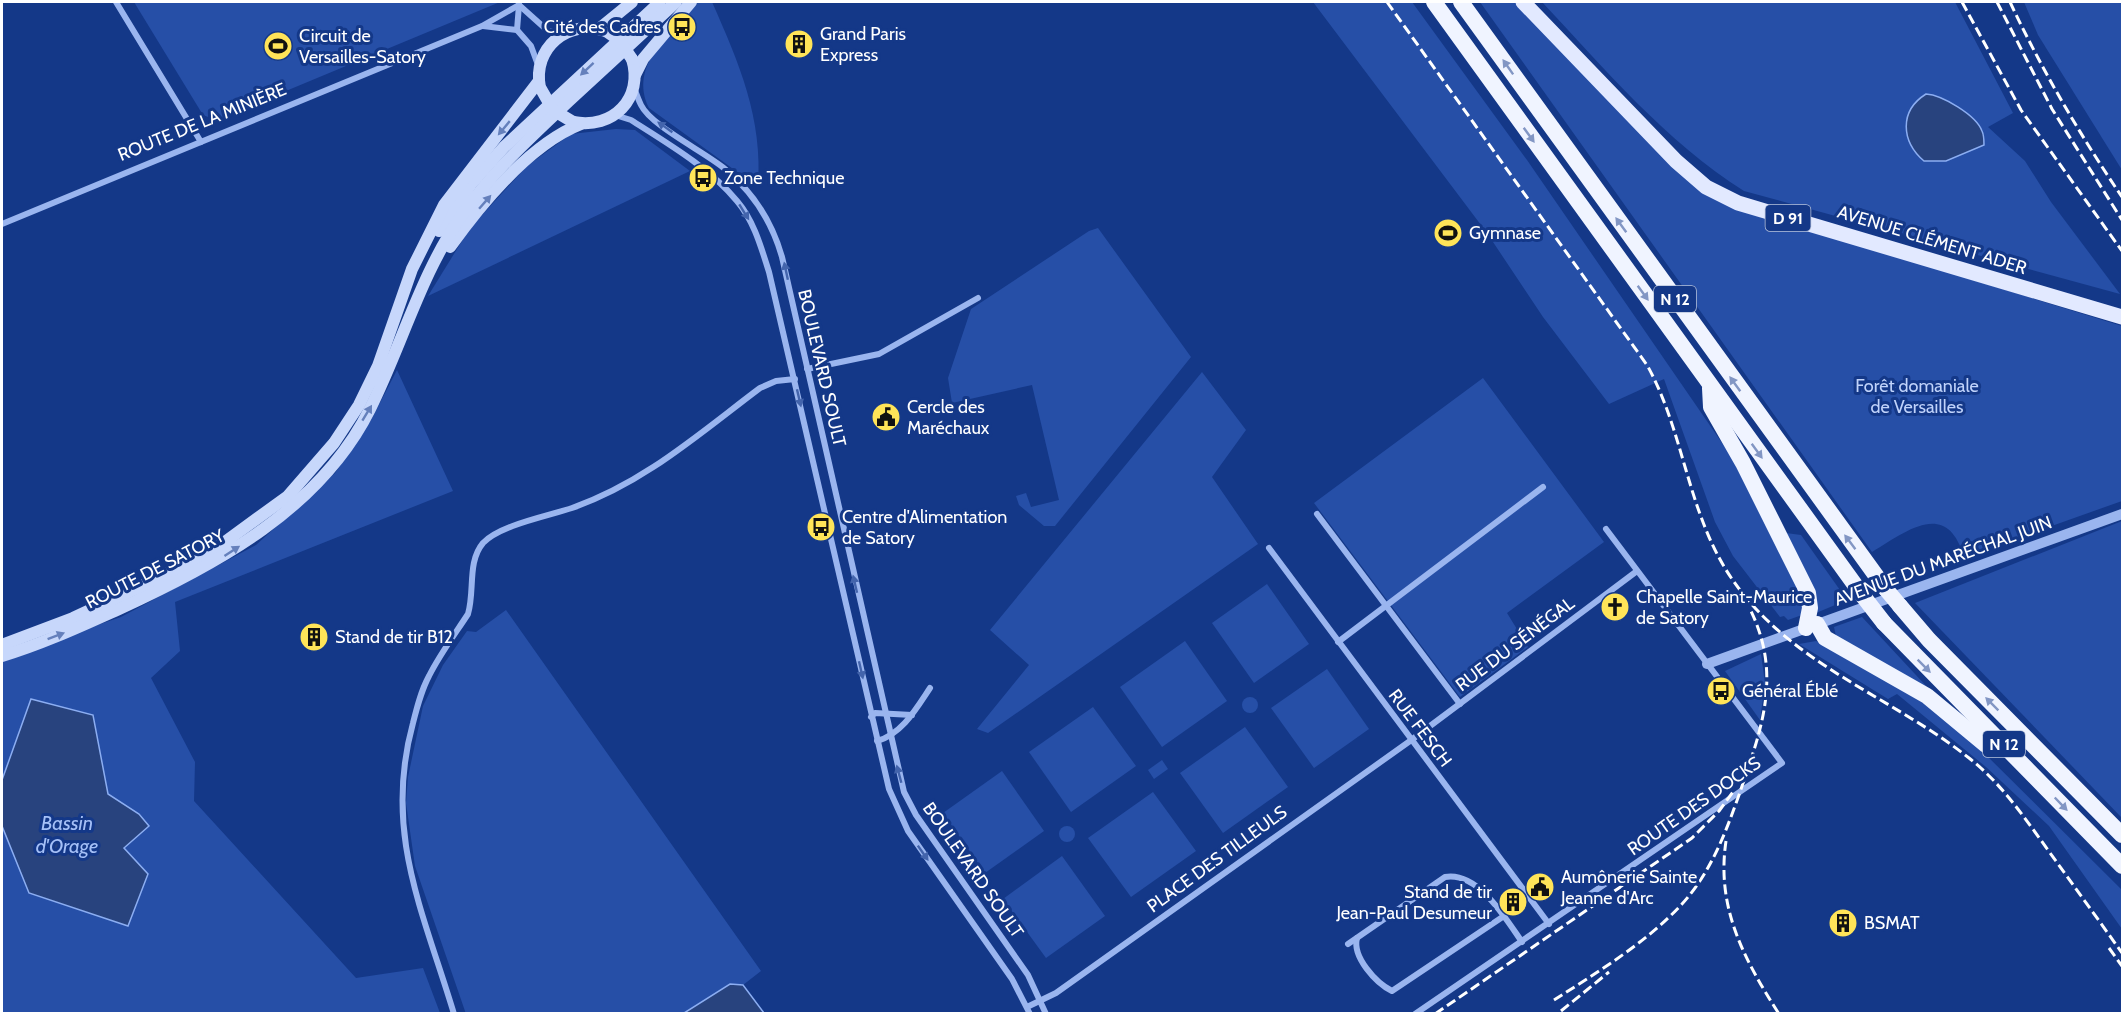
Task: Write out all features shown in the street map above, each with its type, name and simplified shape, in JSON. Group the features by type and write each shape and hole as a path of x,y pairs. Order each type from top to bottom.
{"highway":[{"name":"N 12","path":"1434,2 1710,387 1884,623 1919,662 2122,866"},
{"name":"N 12","path":"1465,4 1885,588 1929,640 2122,835"},
{"path":"1710,387 1711,407 1770,515 1808,593 1811,626 1825,638 1927,696 1986,745 2008,749"}],"main road":[{"path":"603,30 632,2"},
{"path":"399,312 445,221 471,184 504,147 660,2"},
{"path":"416,302 444,242 486,183 518,149 676,2"},
{"path":"539,81 553,110 577,123 599,123 615,115 629,100 643,59 691,2"},
{"name":"AVENUE CLÉMENT ADER","path":"1523,2 1676,161 1706,187 1738,203 2122,317"},
{"name":"AVENUE CLÉMENT ADER","path":"1533,2 1677,152 1708,177 1740,196 2122,311"},
{"path":"399,312 412,268 444,205 465,175 535,90 547,49 564,33 581,27 603,30 620,40 633,59 635,81"},
{"path":"416,302 449,248 489,198 540,150 577,123"},
{"name":"ROUTE DE SATORY","path":"2,656 80,627 170,585 228,554 296,503 331,465 369,411 416,302"},
{"name":"ROUTE DE SATORY","path":"2,645 73,618 164,576 222,544 288,496 334,443 359,405 378,366 399,312"}],"street":[{"path":"116,2 201,142"},
{"path":"517,30 519,5"},
{"path":"519,5 548,31 556,34 564,33"},
{"name":"ROUTE DE LA MINIÈRE","path":"2,224 482,26 519,5"},
{"path":"482,26 501,26 517,30 531,46 539,81"},
{"name":"BOULEVARD SOULT","path":"635,81 641,107 724,168 741,184 770,223 782,257 904,792 916,815 1028,975 1046,1014"},
{"name":"BOULEVARD SOULT","path":"615,115 631,120 719,182 738,202 753,226 766,261 795,379 871,717 897,812 1012,979 1028,1010"},
{"path":"807,369 879,354 978,298"},
{"path":"454,1014 409,870 402,835 401,778 420,695 429,675 468,614 472,602 473,567 478,551 490,537 500,532 624,487 653,469 760,388 776,381 795,379"},
{"path":"1338,642 1543,487"},
{"path":"1317,513 1460,704"},
{"name":"AVENUE DU MARÉCHAL JUIN","path":"1707,664 2122,514"},
{"path":"1606,529 1707,664"},
{"name":"RUE FESCH","path":"1269,548 1410,741 1549,924"},
{"name":"RUE DU SÉNÉGAL","path":"1410,741 1636,571"},
{"name":"ROUTE DES DOCKS","path":"1415,1014 1782,763 1707,664"},
{"path":"877,741 890,737 912,715 930,688"},
{"path":"871,717 875,713 884,712 912,715"},
{"name":"PLACE DES TILLEULS","path":"1028,1010 1410,741"},
{"path":"1348,944 1445,877 1453,876 1467,880 1492,901 1522,942"},
{"path":"1357,937 1357,947 1370,974 1392,991 1504,916"},
{"path":"981,934 993,925"}],"green space":[{"name":"Circuit de Versailles-Satory","path":"134,2 500,2 216,120 203,115"},
{"path":"698,2 712,2 740,69 753,114 757,138 758,187 649,108 644,92 644,78 648,63 665,37"},
{"path":"1313,2 1412,2 1527,160 1731,456 1804,601 1802,615 1788,620 1784,616 1780,617 1733,556 1715,522 1664,379 1609,404 1543,317 1487,233"},
{"name":"Forêt domaniale de Versailles","path":"1480,2 1520,2 1696,181 1736,207 2122,326 2122,501 1964,557 1957,539 1948,529 1937,524 1925,524 1912,529 1872,552"},
{"path":"1542,2 1955,2 2013,113 1988,127 2025,161 2051,202 2120,294 1744,191 1715,172 1662,127"},
{"path":"2024,2 2122,2 2122,170 2038,35"},
{"path":"616,129 635,130 690,171 428,296 470,228 527,166 571,134"},
{"path":"1098,228 1191,357 1055,526 1044,526 1019,505 1016,496 1026,493 1031,507 1059,500 1032,385 952,403 948,378 971,309 1089,231"},
{"path":"397,370 453,491 175,602 180,651 151,678 195,762 194,801 356,978 423,968 440,1013 2,1014 2,657 121,617 256,545 335,473 371,420"},
{"path":"1202,372 1246,430 1212,477 1258,544 988,733 977,729 1029,665 990,630"},
{"path":"1483,378 1604,542 1507,613 1528,647 1460,697 1314,503"},
{"path":"2122,521 2122,818 1915,603"},
{"path":"1786,533 1801,535 1847,600 1816,613"},
{"path":"1267,584 1309,644 1254,683 1212,623"},
{"path":"506,610 761,971 743,985 730,984 684,1013 466,1014 415,866 406,803 408,777 423,706 443,665 467,631 476,632"},
{"path":"1862,617 1928,688 1837,641 1834,627"},
{"path":"1185,641 1227,701 1162,747 1120,687"},
{"path":"1816,641 1888,679 1935,711 1975,744 2122,890 2122,929 2049,826 1986,767 1897,694 1888,699 1799,644"},
{"path":"1761,654 1765,683 1760,720 1725,671"},
{"path":"1327,669 1369,729 1314,768 1271,708"},
{"path":"1250,697 1258,705 1250,713 1242,705"},
{"path":"1093,707 1136,766 1071,812 1029,752"},
{"path":"1245,727 1288,787 1223,833 1180,773"},
{"path":"1162,760 1168,769 1154,779 1148,770"},
{"path":"1002,771 1044,831 985,873 943,813"},
{"path":"1153,792 1196,851 1131,897 1088,838"},
{"path":"1067,826 1075,834 1067,842 1059,834"},
{"path":"1062,856 1105,916 1046,958 1003,899"}],"water":[{"path":"1926,94 1949,102 1973,119 1982,131 1984,145 1946,161 1924,161 1911,144 1906,126 1911,109"},
{"name":"Bassin d'Orage","path":"31,699 93,715 108,794 139,814 149,826 124,848 148,874 128,926 29,893 2,826 2,780"},
{"path":"730,984 743,985 764,1013 684,1013"}],"railway":[{"path":"1387,2 1647,365 1671,421 1709,536 1722,564 1740,590 1790,641 1848,681 1910,717 1981,768 2021,813 2122,953"},
{"path":"1962,2 2021,110 2122,251"},
{"path":"1997,2 2052,109 2122,220"},
{"path":"2010,2 2062,102 2122,197"},
{"path":"1554,1000 1588,979 1653,931 1682,904 1709,866 1728,824 1755,748 1765,703 1767,680 1765,657 1760,634 1750,609"},
{"path":"1435,1014 1692,838 1719,811 1735,789"},
{"path":"1726,841 1725,889 1729,911 1744,953 1779,1014"},
{"path":"2109,948 2122,966"},
{"path":"1561,1011 1609,972"}],"place":[{"name":"Cité des Cadres","path":"682,27"},
{"name":"Grand Paris Express","path":"799,44"},
{"name":"Circuit de Versailles-Satory","path":"278,46"},
{"name":"Zone Technique","path":"703,178"},
{"name":"Gymnase","path":"1448,233"},
{"name":"Cercle des Maréchaux","path":"886,417"},
{"name":"Centre d'Alimentation de Satory","path":"821,527"},
{"name":"Chapelle Saint-Maurice de Satory","path":"1615,607"},
{"name":"Stand de tir B12","path":"314,637"},
{"name":"Général Éblé","path":"1721,691"},
{"name":"Aumônerie Sainte Jeanne d'Arc","path":"1540,887"},
{"name":"Stand de tir Jean-Paul Desumeur","path":"1513,902"},
{"name":"BSMAT","path":"1843,923"}]}
